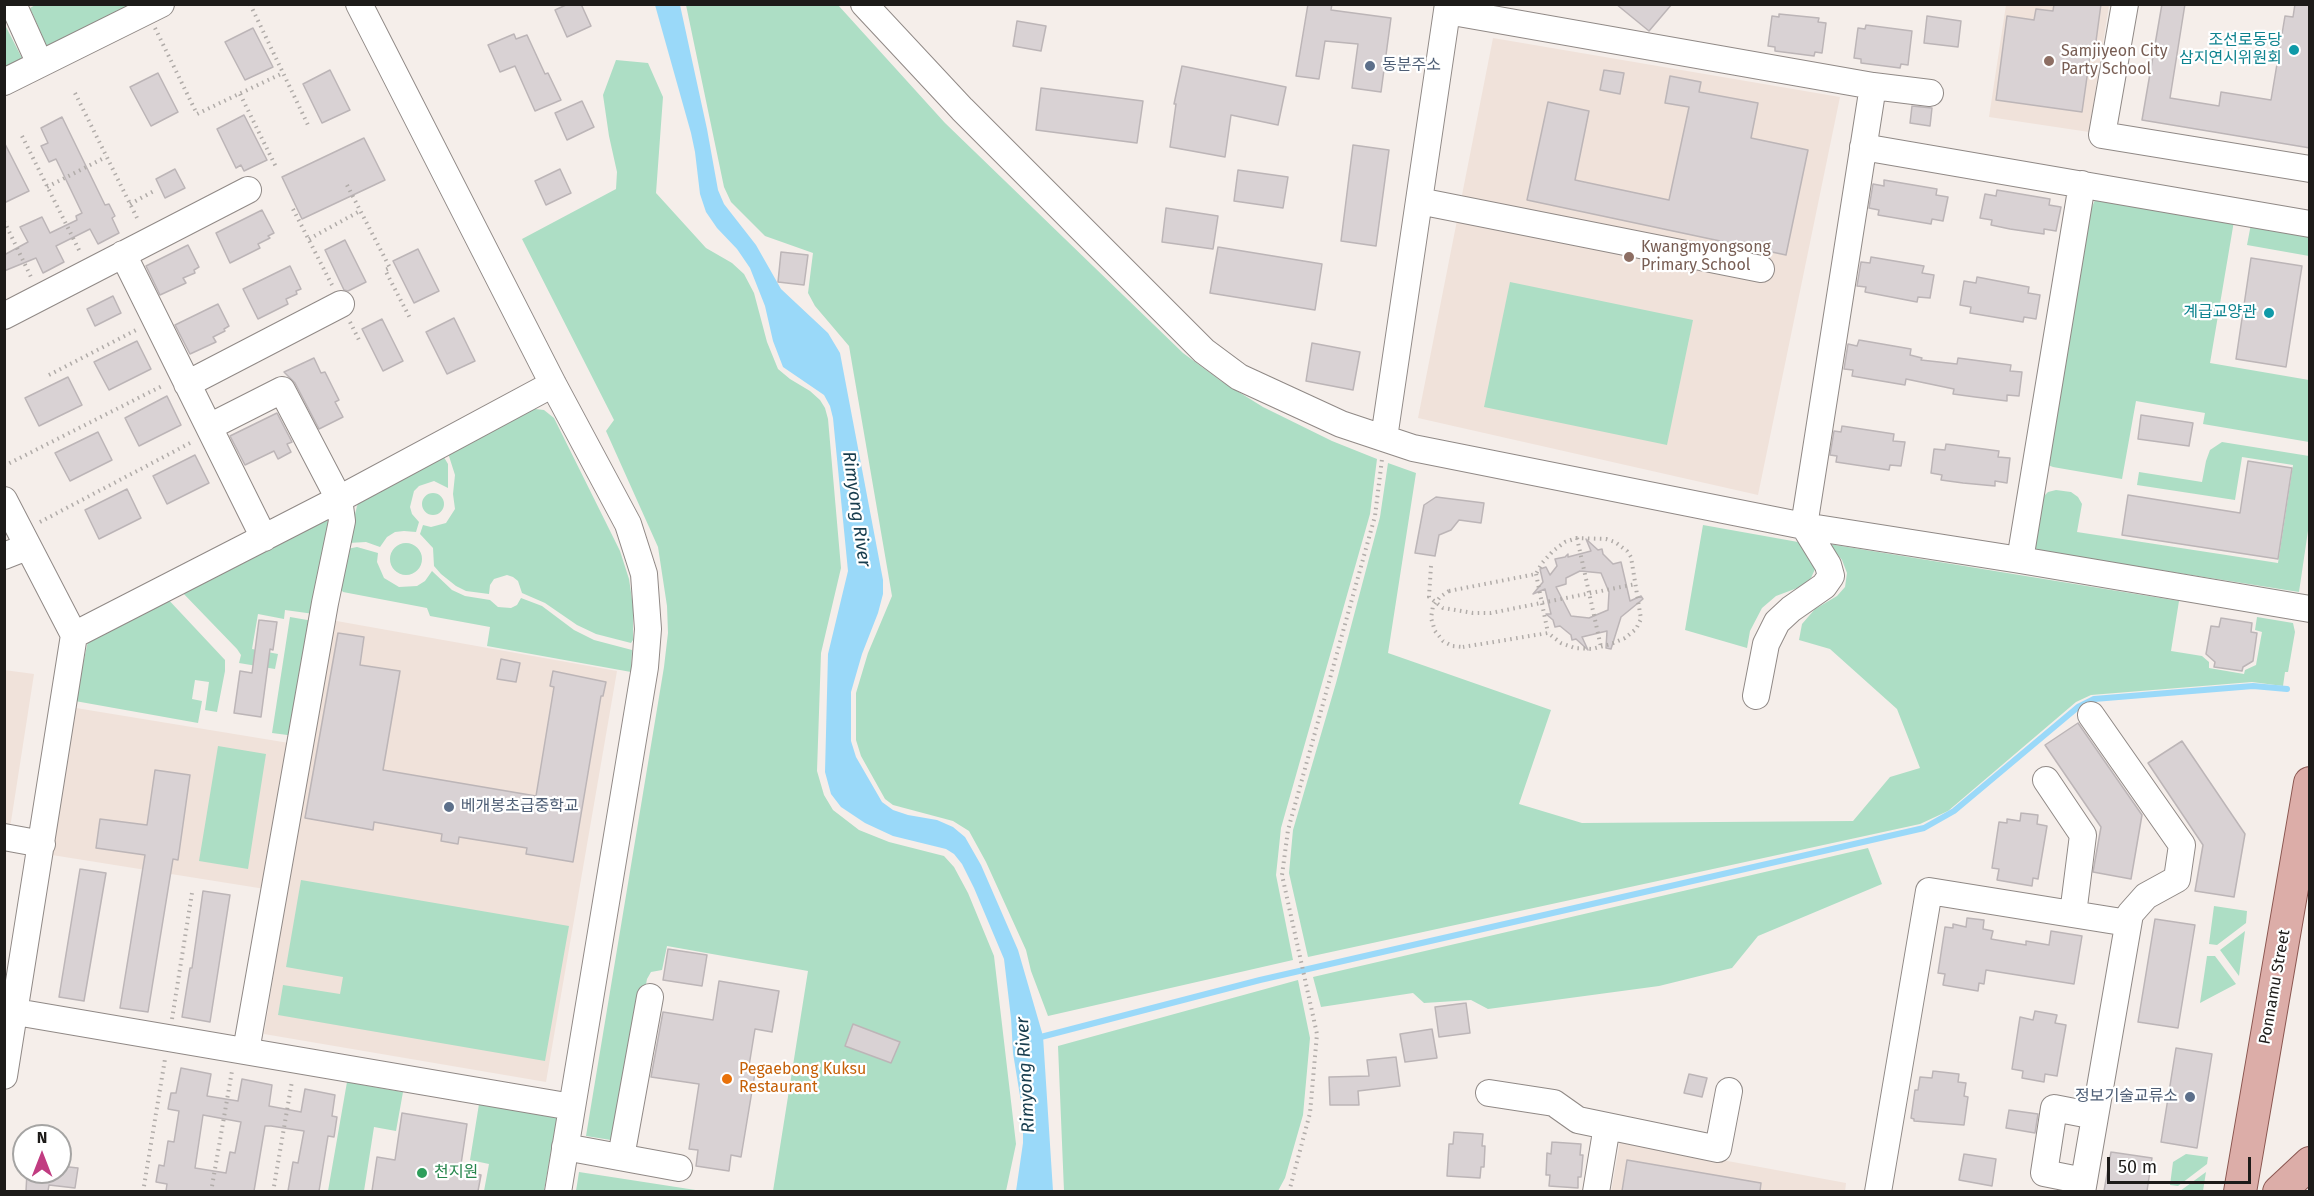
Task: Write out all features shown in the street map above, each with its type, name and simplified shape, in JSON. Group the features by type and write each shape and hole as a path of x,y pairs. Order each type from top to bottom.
{"main road":[{"name":"Ponnamu Street","path":"2240,1191 2310,783"},
{"path":"2279,1191 2310,1163"}],"street":[{"path":"13,4 40,64"},
{"path":"359,4 553,384 628,524 644,574 648,605 645,667 558,1191"},
{"path":"864,4 962,109 1204,351 1239,376 1341,424 1413,448 1804,526 2310,609"},
{"path":"2125,4 2102,135 2310,169"},
{"path":"4,82 154,8"},
{"path":"1384,438 1447,8 1873,86 1930,93"},
{"path":"1756,696 1766,645 1777,622 1791,609 1824,586 1831,576 1828,565 1804,526 1873,86"},
{"path":"1863,147 2310,224"},
{"path":"2020,560 2082,184"},
{"path":"4,316 248,190"},
{"path":"1419,201 1761,269"},
{"path":"123,254 264,538"},
{"path":"185,380 341,304"},
{"path":"74,635 339,499 553,384"},
{"path":"209,427 282,390 339,499 342,521 241,1050"},
{"path":"4,500 17,545 74,635 16,1012 4,1076"},
{"path":"2091,715 2182,845 2177,879 2146,896 2130,914 2083,1186 2044,1173 2054,1108 2095,1116"},
{"path":"2046,780 2083,835 2073,914"},
{"path":"4,837 42,844"},
{"path":"1878,1191 1929,891 2128,923"},
{"path":"621,1157 650,997"},
{"path":"16,1012 572,1107"},
{"path":"1490,1093 1554,1103 1578,1120 1718,1149 1729,1091"},
{"path":"1596,1191 1607,1126"},
{"path":"565,1148 679,1168"}],"path":[{"path":"250,4 308,125"},
{"path":"154,8 197,114 283,73"},
{"path":"75,93 148,242"},
{"path":"240,94 278,169"},
{"path":"22,136 90,272"},
{"path":"47,187 106,157"},
{"path":"347,185 390,268 385,270 411,320"},
{"path":"130,204 154,191"},
{"path":"294,209 359,340"},
{"path":"309,239 360,211"},
{"path":"4,220 40,297"},
{"path":"49,375 156,320"},
{"path":"4,466 185,380"},
{"path":"17,545 200,438 209,427"},
{"path":"1289,1191 1310,1113 1317,1034 1282,875 1288,830 1375,516 1384,438"},
{"path":"1577,538 1601,647"},
{"path":"1577,538 1606,539 1627,551 1631,557 1641,619 1636,629 1625,638 1601,647 1575,648 1561,643 1548,633 1536,574 1542,562 1565,542 1577,538"},
{"path":"1431,566 1429,597 1443,608 1473,613 1491,613 1636,584"},
{"path":"1536,574 1449,591 1433,606 1431,618 1435,631 1443,641 1452,646 1463,647 1548,633"},
{"path":"212,1191 241,1050"},
{"path":"273,1191 295,1059"}],"shaded area":[{"name":"Samjiyeon City Party School","path":"2006,5 2109,5 2089,132 1989,117"},
{"name":"Kwangmyongsong Primary School","path":"1493,38 1840,97 1758,495 1418,418"},
{"path":"331,620 617,671 546,1082 264,1034"},
{"path":"4,670 34,674 10,828 4,827"},
{"path":"76,708 289,743 265,889 52,855"},
{"path":"1620,1141 1846,1183 1845,1192 1611,1192"}],"green space":[{"path":"37,4 136,5 47,47 30,8"},
{"path":"686,5 838,5 945,123 1183,353 1221,381 1263,407 1332,441 1377,459 1370,514 1281,828 1276,875 1293,960 1048,1016 1031,971 1026,950 986,862 969,831 953,821 893,805 885,799 861,756 856,740 856,693 868,653 892,596 849,346 815,306 808,293 813,253 765,236 731,202 724,187"},
{"path":"4,23 23,60 4,69"},
{"path":"616,60 648,63 663,97 656,193 706,248 732,263 744,274 754,293 767,342 778,369 810,391 825,408 828,419 841,568 821,653 817,771 824,795 833,810 859,830 889,842 944,856 954,867 968,893 994,956 1016,1144 1006,1191 773,1191 808,971 667,946 662,970 651,972 647,979 617,1141 586,1136 664,667 668,633 667,606 658,547 606,431 614,420 522,239 616,189 617,172 603,95"},
{"path":"2108,199 2234,221 2210,363 2309,380 2309,442 2203,424 2205,413 2136,401 2122,479 2048,465 2091,209 2095,200"},
{"path":"2251,224 2309,233 2309,256 2247,245"},
{"path":"1510,282 1693,320 1667,445 1484,407"},
{"path":"544,410 554,418 620,551 629,579 633,606 633,640 631,643 596,634 577,625 545,603 522,593 518,581 507,575 494,579 490,585 489,594 466,591 456,586 434,566 433,548 420,534 423,525 431,527 446,523 455,509 453,494 455,475 448,453 525,411"},
{"path":"2222,442 2309,456 2309,524 2299,592 2033,550 2042,498 2048,492 2056,490 2071,492 2082,504 2077,532 2278,563 2293,465 2242,457 2235,500 2137,485 2139,472 2202,482 2210,450"},
{"path":"442,454 448,464 448,488 434,481 419,486 414,491 410,507 412,514 419,522 416,532 395,532 387,537 380,547 366,542 348,543 357,506 363,495"},
{"path":"1388,463 1416,473 1388,653 1551,710 1519,804 1582,823 1853,821 1890,777 1920,768 1897,709 1830,649 1799,640 1802,624 1815,609 1837,596 1845,587 1847,573 1842,560 1829,544 2179,601 2171,651 2202,656 2209,662 2209,668 2244,674 2245,670 2256,665 2262,632 2255,630 2257,617 2293,623 2295,632 2288,672 2285,672 2283,686 2252,682 2091,695 2076,702 1948,811 1920,824 1308,957 1289,873 1293,830 1336,683 1380,517"},
{"path":"433,493 441,496 444,504 441,512 433,515 425,512 422,504 425,496"},
{"path":"321,518 328,521 332,531 314,614 285,610 284,619 258,614 252,649 278,654 275,669 239,663 241,655 237,649 180,590"},
{"path":"1703,525 1798,542 1812,556 1816,567 1811,578 1800,587 1776,596 1762,608 1750,631 1747,648 1685,630"},
{"path":"406,543 418,547 422,559 418,571 406,575 394,571 390,559 394,547"},
{"path":"357,547 378,553 377,562 384,578 399,587 417,586 425,581 432,571 452,590 465,596 490,600 498,607 511,608 517,605 521,598 542,606 574,630 594,640 632,650 631,672 487,646 490,627 430,616 427,608 343,592 340,588 347,549"},
{"path":"165,596 225,660 217,712 205,710 209,682 195,680 192,699 202,701 198,723 75,701 88,641"},
{"path":"290,617 313,621 295,736 272,733"},
{"path":"218,746 266,754 248,869 199,861"},
{"path":"1868,848 1882,884 1758,936 1732,968 1659,986 1488,1009 1471,1000 1424,1003 1413,993 1321,1007 1313,977"},
{"path":"301,880 569,926 545,1061 278,1015 283,985 340,994 343,977 286,967"},
{"path":"2214,906 2247,911 2246,923 2217,945 2209,944"},
{"path":"2245,931 2239,976 2220,950"},
{"path":"2207,956 2215,956 2236,984 2200,1003"},
{"path":"1298,980 1310,1038 1303,1115 1285,1178 1278,1191 1064,1191 1058,1046"},
{"path":"347,1082 403,1092 396,1131 374,1127 364,1191 328,1191"},
{"path":"479,1104 557,1117 544,1191 484,1191 489,1164 470,1160"},
{"path":"2186,1154 2208,1157 2207,1164 2178,1186 2170,1185 2173,1162"},
{"path":"579,1172 702,1191 576,1191"},
{"path":"2206,1172 2203,1191 2180,1191"}],"water":[{"name":"Rimyong River","path":"655,5 680,5 718,190 724,204 756,245 781,289 828,333 840,353 883,580 883,594 878,613 862,654 851,692 851,741 856,757 882,802 893,810 937,820 953,827 965,837 981,865 1018,950 1043,1036 1053,1191 1016,1191 1023,1143 1023,1114 1013,1053 1004,959 962,864 954,854 946,849 893,836 865,823 841,807 831,794 825,772 828,654 848,571 833,418 824,395 783,367 773,341 765,306 750,268 706,212 700,194 691,133"}],"building":[{"path":"568,4 581,4 591,26 567,37 555,10"},
{"path":"1308,4 1332,4 1331,10 1391,18 1381,92 1352,88 1358,44 1325,41 1319,79 1296,76"},
{"path":"1616,4 1672,4 1649,31"},
{"name":"Samjiyeon City Party School","path":"2054,4 2101,4 2094,56 2090,56 2082,112 1996,100 2007,16 2034,20 2036,9 2053,11"},
{"name":"조선로동당 삼지연시위원회","path":"2162,4 2185,4 2170,98 2219,106 2221,92 2271,100 2285,16 2293,17 2295,4 2310,4 2310,148 2142,120"},
{"path":"1779,14 1819,18 1818,22 1826,23 1822,53 1815,52 1814,56 1775,51 1775,47 1768,46 1772,16 1779,17"},
{"path":"1927,16 1961,21 1958,47 1924,43"},
{"path":"1017,21 1046,26 1041,51 1013,46"},
{"path":"1866,25 1912,31 1908,65 1901,64 1900,68 1861,63 1861,59 1854,58 1858,28 1865,29"},
{"path":"253,28 273,67 245,80 225,42"},
{"path":"514,34 516,39 527,35 545,74 548,73 561,100 535,111 515,66 500,72 488,45"},
{"path":"1182,66 1286,87 1278,125 1231,115 1225,157 1170,147 1176,104 1174,104"},
{"path":"330,70 350,110 322,123 303,84"},
{"path":"1604,70 1624,73 1620,94 1600,90"},
{"path":"158,73 178,112 151,126 130,87"},
{"path":"1670,76 1701,82 1699,92 1758,103 1751,138 1808,150 1786,255 1527,200 1548,102 1589,111 1575,180 1669,200 1689,107 1665,103"},
{"path":"1041,88 1143,101 1137,143 1036,130"},
{"path":"582,101 594,127 567,140 555,113"},
{"path":"1912,106 1932,108 1930,126 1910,123"},
{"path":"244,115 267,160 244,171 241,165 236,168 217,129"},
{"path":"62,117 105,205 109,204 115,216 112,218 119,233 98,244 90,229 56,246 64,262 43,273 36,258 4,271 4,255 28,242 20,227 42,217 50,233 77,220 76,216 82,213 56,159 49,162 41,146 48,143 41,128"},
{"path":"364,138 385,180 302,219 282,177"},
{"path":"4,142 29,191 4,203"},
{"path":"1353,145 1389,150 1376,246 1341,241"},
{"path":"175,169 185,188 165,198 156,179"},
{"path":"560,169 571,193 546,205 535,181"},
{"path":"1238,170 1288,177 1283,208 1234,201"},
{"path":"1884,180 1937,189 1936,195 1948,197 1943,221 1932,219 1931,224 1878,215 1879,210 1869,208 1873,184 1884,186"},
{"path":"1997,190 2050,199 2049,205 2061,207 2056,231 2044,229 2044,234 2010,229 1991,225 1992,220 1980,218 1985,194 1996,196"},
{"path":"1166,208 1218,216 1213,249 1162,242"},
{"path":"262,210 274,233 268,236 270,238 258,244 260,248 230,263 216,233"},
{"path":"345,240 366,282 348,291 344,290 325,250"},
{"path":"188,245 199,267 194,270 195,273 183,278 186,283 160,295 146,266"},
{"path":"1218,247 1322,264 1315,310 1210,293"},
{"path":"418,249 439,291 414,303 393,261"},
{"path":"781,252 808,255 804,285 778,282"},
{"path":"1871,257 1924,266 1922,273 1934,275 1930,298 1918,297 1917,302 1865,292 1866,287 1857,286 1861,262 1870,263"},
{"name":"계급교양관","path":"2251,258 2302,266 2286,367 2236,359"},
{"path":"290,266 301,289 296,291 297,294 286,299 288,304 258,319 243,289"},
{"path":"1977,277 2029,287 2028,293 2040,295 2036,319 2024,317 2023,322 1970,313 1971,307 1960,305 1964,281 1976,283"},
{"path":"113,296 121,313 95,326 87,309"},
{"path":"218,304 229,326 224,329 225,331 213,337 216,342 190,354 175,325"},
{"path":"454,318 475,361 447,374 426,332"},
{"path":"382,319 403,361 383,371 362,329"},
{"path":"1859,340 1911,349 1910,355 1922,358 1921,360 1957,364 1958,358 2011,365 2010,371 2022,372 2019,396 2007,395 2007,401 1953,394 1954,389 1906,379 1905,385 1852,376 1853,370 1844,369 1848,344 1857,346"},
{"path":"137,341 151,369 109,390 94,362"},
{"path":"1312,343 1360,352 1353,390 1306,381"},
{"path":"314,358 321,373 325,372 339,400 335,402 343,417 319,429 295,383 284,372"},
{"path":"68,377 82,405 39,426 25,398"},
{"path":"167,396 181,425 139,446 125,418"},
{"path":"277,413 292,442 287,444 291,452 278,459 274,451 245,465 230,436"},
{"path":"2141,415 2193,423 2189,446 2138,439"},
{"path":"1842,426 1894,434 1893,441 1905,442 1901,466 1890,465 1889,470 1836,462 1837,456 1830,455 1834,431 1841,432"},
{"path":"98,432 112,460 70,481 55,453"},
{"path":"1946,444 1999,451 1998,457 2010,458 2007,483 1995,481 1995,486 1941,480 1942,475 1931,473 1934,449 1945,450"},
{"path":"195,455 209,483 167,504 153,476"},
{"path":"2248,461 2292,468 2278,559 2122,535 2128,495 2240,513"},
{"path":"127,489 141,518 99,539 85,510"},
{"path":"1436,497 1484,503 1481,523 1459,520 1451,530 1439,535 1435,556 1415,553 1424,505"},
{"path":"1586,539 1598,550 1602,549 1603,554 1613,564 1621,562 1630,601 1641,596 1643,599 1621,617 1611,649 1606,648 1607,631 1582,637 1588,650 1576,639 1572,640 1571,635 1560,626 1555,627 1553,620 1546,614 1551,614 1545,589 1533,594 1543,582 1540,569 1546,567 1550,575 1557,566 1555,559 1568,554 1568,557 1591,551","holes":["1580,571 1601,573 1609,592 1608,610 1589,618 1571,616 1556,587 1566,584 1566,578"]},
{"path":"2221,618 2252,623 2251,632 2257,633 2253,661 2243,667 2242,671 2214,667 2215,662 2206,654 2211,626 2219,627"},
{"path":"259,620 277,622 273,650 270,649 261,717 234,713 240,671 252,673"},
{"path":"338,633 364,637 360,665 400,671 383,770 536,796 554,687 550,686 553,671 606,682 603,696 601,696 573,862 526,854 527,848 459,837 458,844 441,841 442,834 374,822 373,830 305,818"},
{"path":"501,659 520,663 516,682 497,679"},
{"path":"2078,723 2142,815 2131,879 2093,872 2101,827 2045,745"},
{"path":"2182,741 2245,834 2234,897 2195,891 2203,845 2148,763"},
{"path":"155,770 190,775 178,860 173,859 148,1012 120,1008 145,855 96,848 100,819 147,825"},
{"path":"2021,813 2038,815 2037,824 2047,826 2038,879 2033,878 2032,886 1997,880 1999,869 1992,868 1999,822 2007,823 2007,819 2020,821"},
{"path":"80,869 106,873 84,1001 59,997"},
{"path":"203,891 230,895 210,1022 182,1017 190,968 192,968"},
{"path":"1967,918 1984,920 1983,929 1993,931 1991,939 2026,945 2026,941 2049,945 2051,931 2082,936 2074,984 1986,970 1984,984 1979,983 1978,991 1943,985 1945,974 1938,973 1945,927 1953,928 1953,924 1966,927"},
{"path":"2155,919 2195,925 2178,1028 2138,1022"},
{"path":"668,949 707,955 702,986 663,980"},
{"name":"Pegaebong Kuksu Restaurant","path":"719,981 779,991 772,1032 755,1029 748,1072 755,1073 741,1157 731,1155 729,1171 696,1166 698,1150 689,1149 699,1084 651,1077 663,1012 713,1020"},
{"path":"1466,1003 1470,1033 1439,1037 1435,1007"},
{"path":"2035,1011 2057,1015 2055,1023 2066,1025 2057,1076 2045,1074 2044,1082 2022,1078 2023,1071 2012,1069 2020,1017 2033,1020"},
{"path":"853,1024 900,1042 891,1063 845,1046"},
{"path":"1432,1029 1437,1058 1405,1062 1400,1034"},
{"path":"2176,1048 2212,1054 2197,1148 2161,1142"},
{"path":"1396,1057 1400,1086 1358,1091 1359,1105 1330,1105 1329,1077 1369,1076 1367,1060"},
{"path":"181,1068 211,1074 207,1096 238,1101 242,1079 272,1085 269,1106 301,1112 305,1089 335,1095 332,1116 337,1117 334,1137 328,1136 319,1191 288,1191 293,1162 298,1163 304,1131 265,1126 254,1191 166,1191 167,1184 156,1182 159,1165 164,1166 168,1141 174,1142 179,1111 168,1109 171,1093 176,1093","holes":["203,1115 241,1122 235,1153 230,1152 226,1173 195,1168"]},
{"path":"1933,1071 1959,1074 1958,1082 1966,1083 1964,1096 1968,1097 1964,1125 1914,1121 1911,1118 1915,1090 1918,1090 1920,1077 1932,1078"},
{"path":"1689,1074 1707,1078 1702,1097 1684,1093"},
{"path":"2009,1110 2038,1114 2035,1133 2006,1128"},
{"path":"402,1113 467,1124 460,1171 481,1175 478,1191 372,1191 377,1157 395,1160"},
{"path":"1454,1132 1483,1134 1484,1167 1481,1167 1480,1178 1447,1176 1449,1144 1453,1144"},
{"path":"1552,1142 1581,1144 1580,1155 1583,1155 1578,1188 1549,1186 1550,1175 1546,1175 1547,1153 1551,1154"},
{"path":"2111,1152 2152,1158 2147,1191 2104,1191"},
{"path":"1964,1154 1996,1159 1992,1186 1959,1180"},
{"path":"1627,1160 1761,1183 1760,1191 1622,1191"},
{"path":"72,1167 78,1168 75,1188 49,1185 48,1191 26,1191 26,1184 72,1184"}],"waterway":[{"name":"Rimyong River","path":"1037,1038 1260,980 1924,828 1954,811 2078,707 2094,699 2253,686 2287,689"}],"place":[{"name":"조선로동당 삼지연시위원회","path":"2294,50"},
{"name":"Samjiyeon City Party School","path":"2049,61"},
{"name":"동분주소","path":"1370,66"},
{"name":"Kwangmyongsong Primary School","path":"1629,257"},
{"name":"계급교양관","path":"2269,313"},
{"name":"베개봉초급중학교","path":"449,807"},
{"name":"Pegaebong Kuksu Restaurant","path":"727,1079"},
{"name":"정보기술교류소","path":"2190,1097"},
{"name":"천지원","path":"422,1173"}]}
